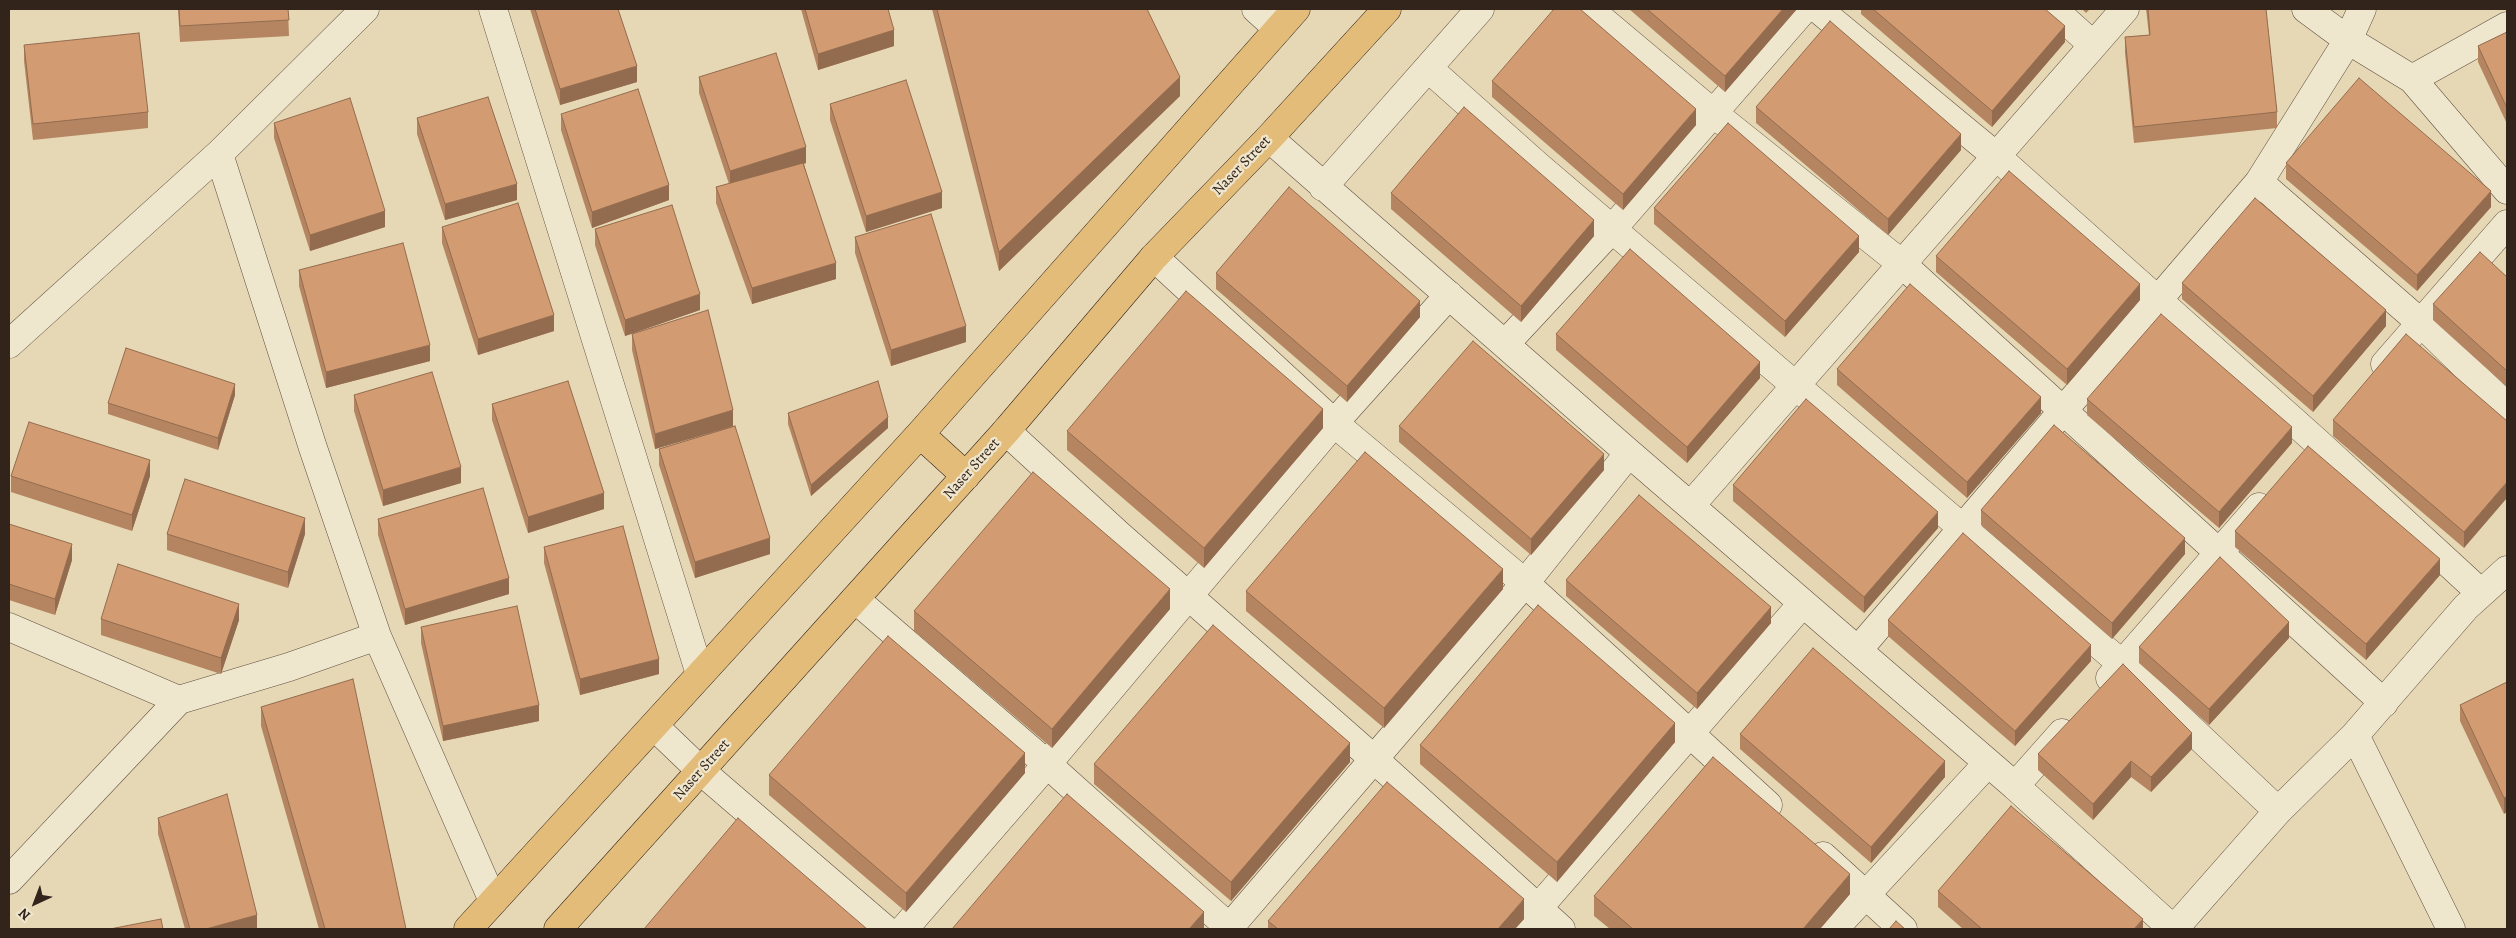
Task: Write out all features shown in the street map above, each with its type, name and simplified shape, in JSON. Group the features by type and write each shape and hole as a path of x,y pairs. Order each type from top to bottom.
{"main road":[{"path":"468,929 920,434 1296,9"},
{"name":"Naser Street","path":"558,929 1006,431 1154,258 1269,138 1386,9"},
{"path":"920,434 966,476"}],"street":[{"path":"493,9 700,674"},
{"path":"1256,9 1278,29"},
{"path":"1323,187 1480,9"},
{"path":"1589,9 1712,113 1902,264 2384,703"},
{"path":"1506,343 1613,228 1804,9"},
{"path":"1818,9 1996,156 2317,442 2480,592"},
{"path":"2053,9 2094,45"},
{"path":"1691,505 2125,9"},
{"path":"2306,9 2348,40 2412,79 2507,190"},
{"path":"1858,650 2259,182 2348,40 2362,9"},
{"path":"9,344 219,154 358,11"},
{"path":"2412,79 2507,26"},
{"path":"1428,68 1538,166 1796,384 2122,664 2278,811"},
{"path":"1269,138 1323,187 1506,343 1628,453 1691,505 1802,604 2015,786 2173,929 2278,811 2355,735 2480,592 2507,570"},
{"path":"219,154 313,448 377,636 494,901"},
{"path":"2259,182 2421,323 2507,407"},
{"path":"2369,382 2507,224"},
{"path":"1154,258 1334,423 1525,583 1785,821"},
{"path":"904,929 1047,764 1334,423 1449,295"},
{"path":"2297,464 2336,420"},
{"path":"1006,431 1187,596 1375,760 1529,919 1561,929"},
{"path":"855,599 1047,764 1229,929 1525,583 1628,453"},
{"path":"2015,786 2278,486"},
{"path":"1529,919 1802,604"},
{"path":"9,627 179,700"},
{"path":"9,880 179,700 289,667 377,636"},
{"path":"654,726 701,770 885,929"},
{"path":"2355,735 2450,929"},
{"path":"1834,929 1987,764"},
{"path":"1807,841 1903,929"}],"building":[{"path":"179,9 288,9 289,20 180,26"},
{"path":"535,9 618,9 637,66 560,89"},
{"path":"805,9 888,9 894,30 818,54"},
{"path":"937,9 1147,9 1180,77 999,252"},
{"path":"1554,9 1580,9 1696,109 1623,194 1492,81"},
{"path":"1647,9 1783,9 1725,76"},
{"path":"1873,9 2045,9 2065,26 1992,111"},
{"path":"2148,9 2266,9 2277,112 2134,127 2125,37 2150,35"},
{"path":"1830,21 1961,134 1888,219 1756,107"},
{"path":"2507,32 2507,108 2478,46"},
{"path":"139,33 148,112 33,124 24,45"},
{"path":"776,53 806,147 730,171 699,77"},
{"path":"2359,78 2491,191 2417,275 2286,163"},
{"path":"906,80 942,192 866,216 830,104"},
{"path":"638,89 669,185 592,212 561,114"},
{"path":"488,97 517,184 445,204 417,118"},
{"path":"350,98 385,211 310,235 274,123"},
{"path":"1464,107 1594,220 1521,306 1391,193"},
{"path":"1728,123 1859,236 1785,321 1654,208"},
{"path":"803,163 836,263 752,288 716,187"},
{"path":"2009,171 2140,284 2067,369 1936,256"},
{"path":"1289,187 1420,301 1347,386 1216,273"},
{"path":"2255,198 2386,310 2313,396 2182,283"},
{"path":"518,203 554,315 478,339 442,227"},
{"path":"672,205 700,294 625,320 595,229"},
{"path":"931,214 966,326 891,350 855,237"},
{"path":"403,243 430,345 326,372 299,270"},
{"path":"1630,249 1760,362 1687,447 1556,334"},
{"path":"2480,252 2507,277 2507,371 2433,304"},
{"path":"1910,284 2041,397 1967,482 1837,369"},
{"path":"1186,291 1323,409 1204,548 1067,431"},
{"path":"708,310 733,410 655,434 632,334"},
{"path":"2161,314 2292,427 2219,512 2087,399"},
{"path":"2406,334 2507,421 2507,482 2464,532 2333,420"},
{"path":"1473,341 1604,454 1531,539 1399,426"},
{"path":"126,348 235,384 218,438 108,403"},
{"path":"432,372 461,467 383,490 354,395"},
{"path":"568,381 604,493 528,517 492,404"},
{"path":"878,381 888,417 811,485 788,413"},
{"path":"1806,399 1938,512 1864,597 1733,485"},
{"path":"29,422 150,460 132,515 11,476"},
{"path":"2054,425 2185,538 2112,623 1981,510"},
{"path":"735,426 770,538 695,562 659,449"},
{"path":"2308,446 2440,559 2366,644 2235,531"},
{"path":"1365,452 1503,569 1384,708 1246,591"},
{"path":"1033,472 1170,589 1052,729 914,611"},
{"path":"185,479 305,518 288,572 167,534"},
{"path":"483,488 509,578 405,609 378,519"},
{"path":"1639,495 1771,607 1697,693 1566,580"},
{"path":"9,524 72,544 55,599 9,584"},
{"path":"623,526 659,659 580,679 544,547"},
{"path":"1963,533 2091,645 2015,731 1888,620"},
{"path":"2220,557 2289,622 2209,709 2139,647"},
{"path":"118,564 239,604 221,658 101,619"},
{"path":"1538,605 1675,723 1557,862 1420,745"},
{"path":"517,606 539,705 443,726 421,627"},
{"path":"1213,625 1350,743 1231,882 1094,764"},
{"path":"888,636 1025,753 906,893 769,775"},
{"path":"1813,648 1945,761 1871,847 1740,734"},
{"path":"2123,664 2192,733 2151,777 2131,761 2093,804 2038,754"},
{"path":"353,679 406,929 325,929 261,707"},
{"path":"2507,682 2507,796 2504,798 2460,705"},
{"path":"1713,757 1850,874 1803,929 1633,929 1594,896"},
{"path":"1387,782 1524,899 1498,929 1278,929 1268,921"},
{"path":"227,794 257,915 206,929 190,929 158,818"},
{"path":"1067,794 1204,912 1189,929 952,929"},
{"path":"2011,806 2143,919 2134,929 1982,929 1938,891"},
{"path":"738,818 867,929 644,929"},
{"path":"161,919 163,929 110,929"},
{"path":"1896,921 1905,929 1889,929"}]}
